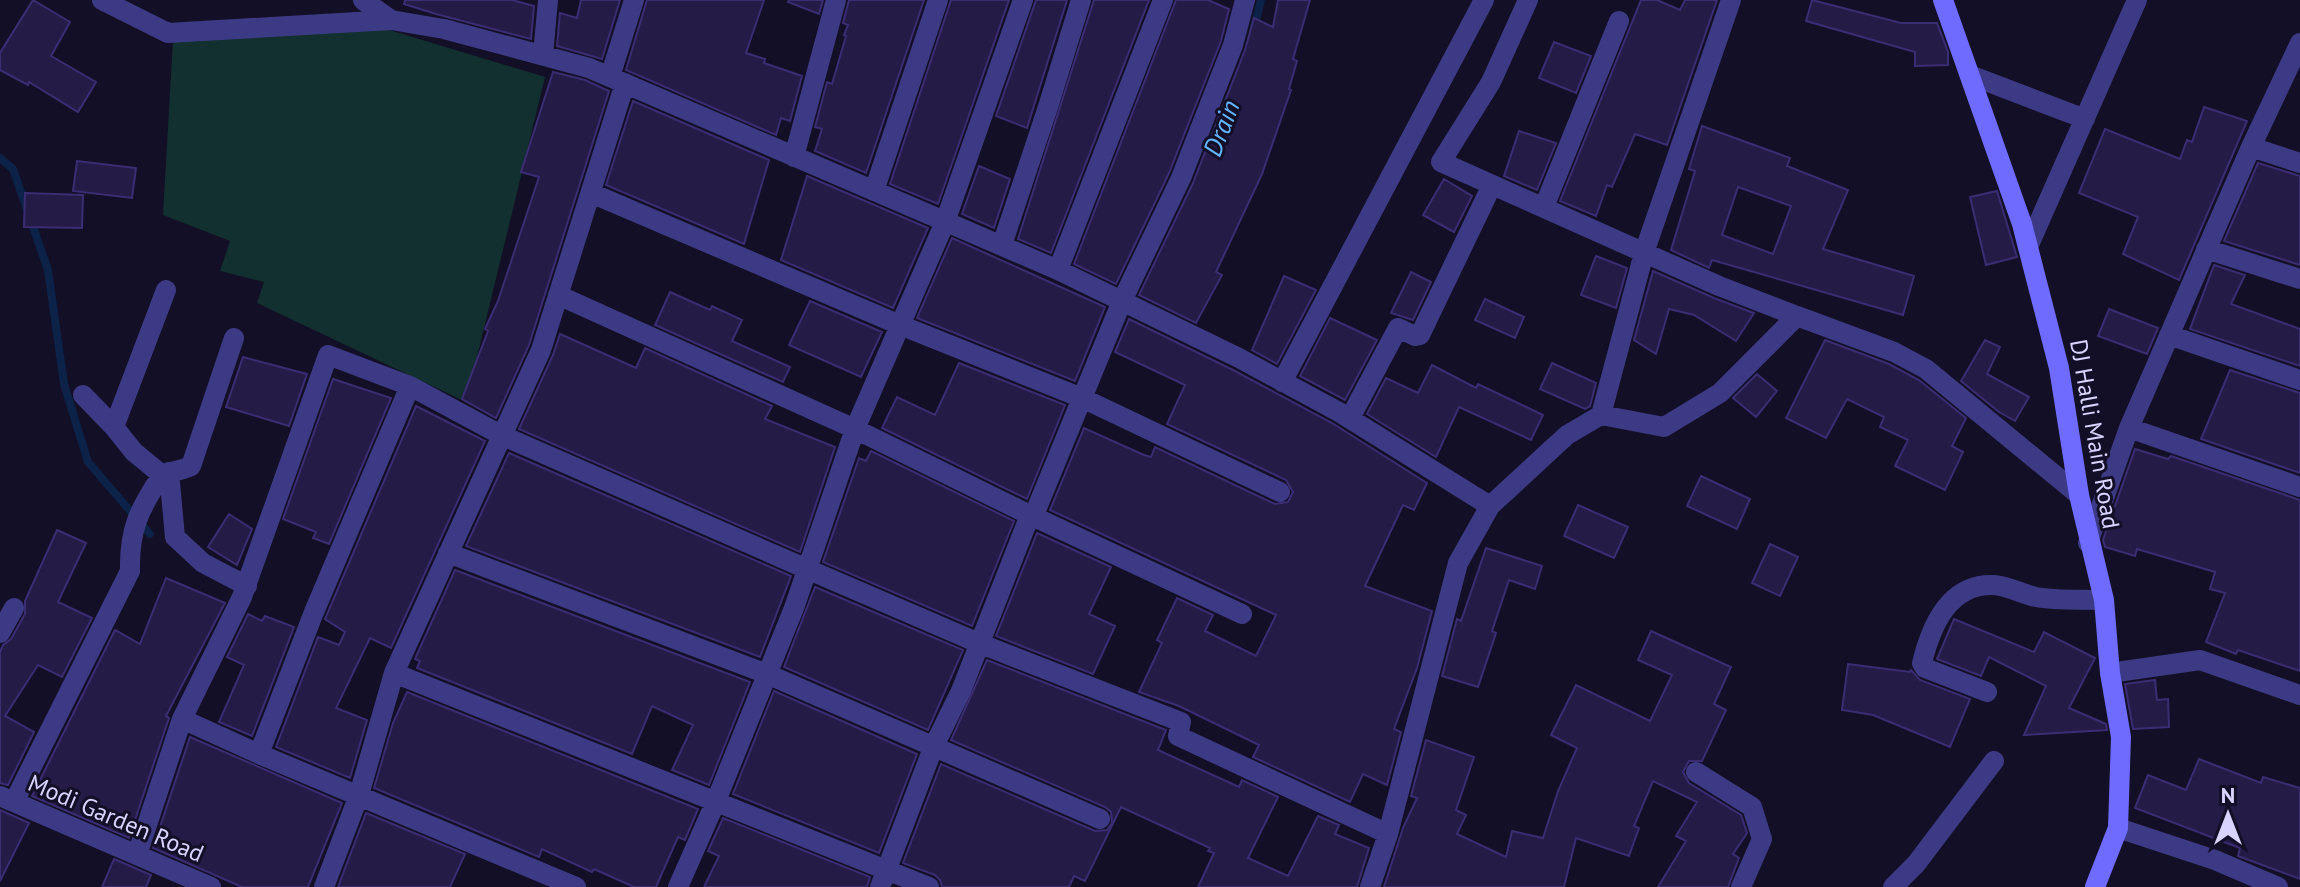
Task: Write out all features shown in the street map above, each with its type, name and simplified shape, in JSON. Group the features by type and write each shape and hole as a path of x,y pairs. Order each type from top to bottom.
{"street":[{"path":"102,0 168,33 391,20 444,29 589,68 1002,245 1122,301 1350,418 1490,506"},
{"path":"363,0 391,20"},
{"path":"543,55 548,0"},
{"path":"324,887 359,795 394,673 541,350 591,193 634,0"},
{"path":"794,157 836,0"},
{"path":"874,191 938,0"},
{"path":"678,887 767,674 855,429 945,222 1023,0"},
{"path":"1002,245 1081,0"},
{"path":"1058,270 1163,0"},
{"path":"884,879 933,748 981,644 1030,515 1034,515 1122,301 1181,178 1233,45 1245,0"},
{"path":"1282,382 1484,0"},
{"path":"1528,0 1491,82 1441,162 1719,286 1894,352 1926,369 2079,495"},
{"path":"1601,415 1644,253 1731,0"},
{"name":"DJ Halli Main Road","path":"1943,0 2028,247 2059,368 2088,543 2104,600 2110,673 2121,737 2118,828 2095,887"},
{"path":"2028,247 2137,0"},
{"path":"1544,207 1619,21"},
{"path":"2088,543 2129,428 2251,147 2300,43"},
{"path":"1970,75 2085,119"},
{"path":"2251,147 2300,163"},
{"path":"1350,418 1398,328 1415,336 1420,335 1492,185"},
{"path":"591,193 900,325 1082,398 1280,492"},
{"path":"2206,249 2300,279"},
{"path":"114,427 166,290"},
{"path":"558,295 855,429 1242,614"},
{"path":"1370,887 1388,834 1458,563 1490,506 1567,435 1601,415 1664,427 1720,393 1797,316"},
{"path":"2169,335 2300,380"},
{"path":"83,395 134,452 165,474 179,473 191,466 234,338"},
{"path":"137,855 182,719 247,586 328,355 410,386 501,435 981,644 1181,722 1178,736 1388,834"},
{"path":"259,754 314,612 410,386"},
{"path":"2129,428 2300,487"},
{"path":"165,474 175,537 203,563 247,586"},
{"path":"7,799 130,571 129,549 134,523 165,474"},
{"path":"448,553 767,674 1100,819"},
{"path":"1987,692 1925,668 1922,663 1949,600 1982,585 1998,585 2038,597 2104,600"},
{"path":"0,633 14,608"},
{"path":"2110,673 2200,660 2300,695"},
{"path":"394,673 716,801 884,879 929,887"},
{"path":"182,719 576,887"},
{"path":"1893,887 1916,864 1994,761"},
{"path":"1696,772 1752,807 1762,839 1741,887"},
{"name":"Modi Garden Road","path":"7,799 211,887"},
{"path":"2118,828 2215,860 2278,887"}],"green space":[{"path":"376,26 545,77 466,402 257,303 264,282 220,271 230,241 163,215 173,40"}],"building":[{"path":"33,0 70,22 51,56 96,82 78,112 29,82 28,85 0,70 0,53"},
{"path":"405,0 512,0 534,6 531,39 436,14 404,4"},
{"path":"581,0 620,0 602,59 557,46 560,13 577,18"},
{"path":"647,0 764,0 746,53 765,59 764,63 802,76 790,121 781,118 776,135 626,70"},
{"path":"789,0 823,0 819,14"},
{"path":"849,0 924,0 866,173 815,151 822,129 815,127 827,82 832,84 846,36 848,25 843,23"},
{"path":"951,0 1009,0 938,204 890,184"},
{"path":"1036,0 1067,0 1027,128 996,116"},
{"path":"1094,0 1149,0 1051,253 1018,239"},
{"path":"1176,0 1208,0 1229,9 1221,41 1169,173 1116,284 1074,264"},
{"path":"1278,0 1310,0 1293,59 1297,61 1291,90 1262,174 1216,272 1222,275 1196,323 1139,295 1193,183 1245,50 1254,18 1273,27"},
{"path":"1641,0 1657,0 1680,10 1685,0 1717,0 1667,145 1635,134 1612,187 1607,185 1596,216 1560,201"},
{"path":"1812,0 1901,23 1937,23 1948,52 1948,65 1915,66 1915,52 1806,21"},
{"path":"1554,42 1591,56 1576,93 1539,78"},
{"path":"553,72 585,80 609,91 529,345 496,418 462,399 539,177 521,172"},
{"path":"633,101 769,160 744,244 606,185"},
{"path":"2204,107 2247,121 2179,280 2123,254 2138,217 2079,193 2105,129 2180,159 2187,140 2192,142"},
{"path":"1702,126 1790,158 1787,166 1848,190 1823,249 1914,276 1903,315 1712,260 1709,268 1671,250 1695,171 1689,169","holes":["1738,187 1791,206 1773,254 1722,235"]},
{"path":"1519,131 1556,143 1537,190 1504,176"},
{"path":"77,161 136,168 132,198 73,191"},
{"path":"2258,163 2300,176 2300,265 2224,241"},
{"path":"979,166 1010,179 994,228 962,214"},
{"path":"807,176 928,228 893,308 781,260"},
{"path":"1444,179 1472,196 1454,232 1423,215"},
{"path":"1997,191 2017,257 1986,265 1970,197"},
{"path":"25,193 83,195 82,228 24,227"},
{"path":"952,238 1105,307 1075,381 917,318"},
{"path":"1596,256 1627,268 1616,308 1581,295"},
{"path":"2214,265 2245,275 2231,304 2300,329 2300,366 2190,329"},
{"path":"1653,271 1754,313 1736,341 1694,315 1669,309 1656,354 1634,340"},
{"path":"1411,272 1431,282 1413,320 1391,313"},
{"path":"1284,276 1316,290 1277,364 1252,350"},
{"path":"670,292 742,320 732,341 790,367 783,382 655,325"},
{"path":"1485,299 1524,317 1515,338 1475,320"},
{"path":"810,301 882,332 861,377 789,345"},
{"path":"2109,309 2158,328 2147,354 2098,336"},
{"path":"1330,318 1377,340 1345,400 1300,376"},
{"path":"1129,319 1332,423 1427,483 1414,510 1403,505 1365,586 1432,611 1417,668 1394,729 1401,732 1387,785 1363,774 1350,802 1253,757 1259,745 1179,706 1139,692 1162,643 1157,640 1177,598 1213,615 1205,631 1256,656 1276,615 1050,510 1084,428 1151,457 1155,447 1275,504 1288,502 1293,492 1286,480 1167,424 1185,385 1115,352"},
{"path":"560,334 636,368 645,348 772,406 765,419 835,447 800,552 519,429"},
{"path":"1825,340 1889,364 1919,380 1966,418 1952,446 1963,452 1945,490 1895,466 1908,440 1880,427 1884,417 1847,399 1826,438 1786,418"},
{"path":"1985,340 2000,347 1987,374 2029,397 2015,421 1961,381"},
{"path":"243,357 307,374 289,426 226,407"},
{"path":"959,363 1065,405 1027,499 882,428 897,397 935,415"},
{"path":"1552,363 1596,383 1590,406 1585,409 1540,389"},
{"path":"1432,365 1476,388 1478,384 1543,415 1531,440 1459,407 1436,457 1367,414 1386,378 1418,393"},
{"path":"2230,370 2300,393 2300,473 2201,439"},
{"path":"1757,374 1777,391 1756,417 1733,398"},
{"path":"333,379 391,398 329,544 313,538 316,532 283,519"},
{"path":"416,406 485,441 391,648 370,638 336,708 367,720 350,778 276,747 318,637 339,645 345,632 325,619"},
{"path":"2135,449 2168,459 2171,456 2300,500 2300,671 2238,650 2236,654 2206,642 2225,593 2210,589 2215,572 2137,549 2135,556 2105,547 2103,540"},
{"path":"871,451 1014,521 972,626 823,562 859,458 866,461"},
{"path":"509,453 791,576 760,657 466,546"},
{"path":"1701,476 1750,499 1737,529 1687,506"},
{"path":"1578,505 1628,527 1614,558 1564,536"},
{"path":"229,514 252,529 237,565 208,547"},
{"path":"57,530 86,543 58,602 92,618 62,677 38,665 5,716 34,732 8,785 0,783 0,652 25,614 25,601"},
{"path":"1037,533 1111,567 1089,614 1115,626 1093,674 996,636"},
{"path":"1770,544 1798,557 1780,596 1752,583"},
{"path":"1486,548 1542,566 1535,589 1509,580 1478,687 1442,676 1457,619 1461,621"},
{"path":"455,570 750,682 709,785 672,770 693,725 652,706 632,754 417,668 420,661 415,659"},
{"path":"166,578 225,603 166,716 169,718 129,838 32,796 115,630 140,644"},
{"path":"815,587 963,650 928,730 784,667"},
{"path":"248,614 262,621 265,616 294,627 252,736 219,722 244,665 227,657"},
{"path":"1954,619 2034,652 2044,632 2095,658 2069,708 2106,724 2107,730 2024,735 2046,686 1989,657 1981,676 1937,659"},
{"path":"1651,631 1731,667 1714,704 1726,710 1702,761 1689,761 1683,772 1689,783 1741,815 1747,833 1733,854 1739,858 1728,887 1658,887 1686,841 1676,836 1697,802 1653,781 1634,826 1639,828 1629,856 1576,838 1564,887 1384,887 1403,828 1417,798 1411,796 1426,740 1474,757 1456,810 1466,815 1457,834 1506,857 1512,831 1543,838 1558,791 1577,748 1551,735 1576,685 1650,721 1672,675 1638,660"},
{"path":"987,660 1166,730 1158,750 1239,787 1242,780 1278,797 1248,858 1288,876 1318,816 1339,825 1335,834 1369,848 1357,887 1198,887 1214,853 1208,851 1210,848 1121,807 1085,881 1074,876 1069,887 942,887 935,875 903,863 941,764 1095,831 1107,830 1112,823 1111,812 1105,807 951,740"},
{"path":"1848,664 1911,670 1920,680 1970,699 1950,747 1873,715 1842,710"},
{"path":"2155,680 2157,700 2168,699 2169,727 2133,729 2125,684"},
{"path":"774,691 917,754 879,853 733,794"},
{"path":"407,692 698,809 685,840 678,837 656,887 634,887 542,849 539,857 374,788 393,723"},
{"path":"190,737 342,803 308,887 242,887 153,848"},
{"path":"2199,759 2261,783 2263,777 2300,788 2300,879 2238,856 2240,848 2135,808 2148,775 2186,790"},
{"path":"0,810 29,823 0,881"},
{"path":"366,813 465,854 450,887 338,887"},
{"path":"723,818 870,877 867,887 704,887 719,856 708,851"},
{"path":"114,859 151,875 146,887 102,887"}],"waterway":[{"name":"Drain","path":"1254,28 1261,0"},
{"path":"0,158 13,169 48,270 64,384 88,462 150,534"}]}
